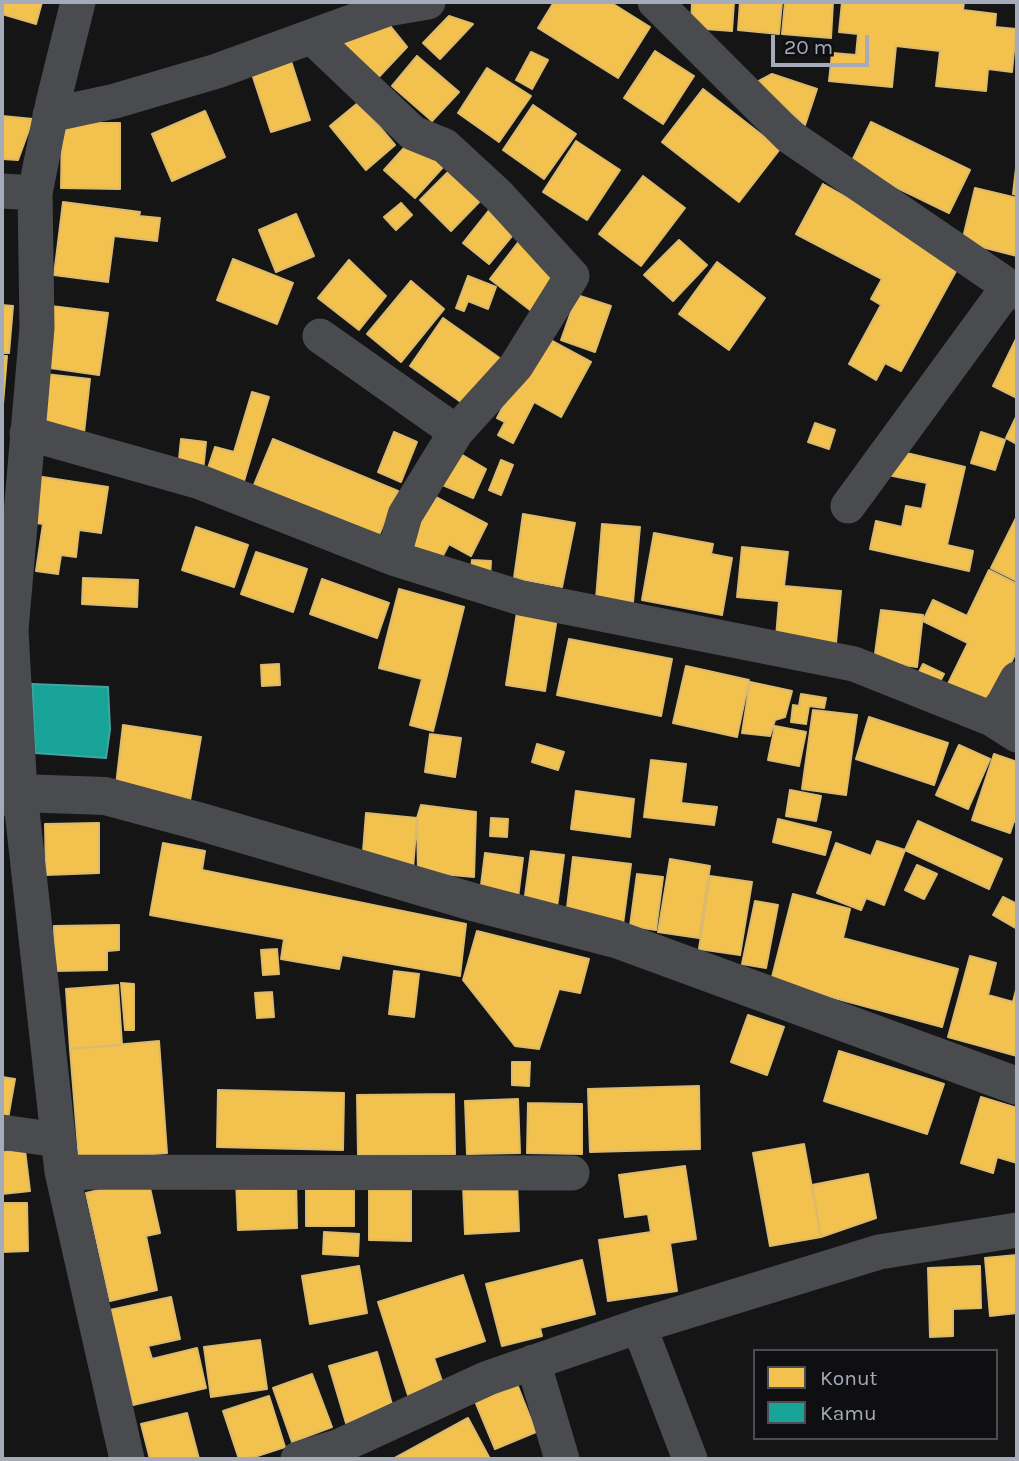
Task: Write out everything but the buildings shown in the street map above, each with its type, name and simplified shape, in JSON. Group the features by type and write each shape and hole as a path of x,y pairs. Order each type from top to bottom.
{"street":[{"path":"78,2 50,115 18,192 37,328 11,630 11,795 60,1156 127,1459"},
{"path":"50,115 115,101 217,71 312,37 382,6 428,2"},
{"path":"655,2 789,136 1013,290 848,506"},
{"path":"312,37 413,133 445,146 489,187 572,276 516,366 456,432 405,515 393,558"},
{"path":"320,336 456,432"},
{"path":"27,433 200,482 393,558 521,598 854,664 1005,727 1004,703 1017,679"},
{"path":"11,795 105,796 473,902 616,939 1017,1086"},
{"path":"2,1132 60,1156 572,1173"},
{"path":"298,1459 340,1446 488,1378 639,1326 879,1252 1017,1230"},
{"path":"639,1326 690,1459"},
{"path":"533,1362 562,1459"}]}
